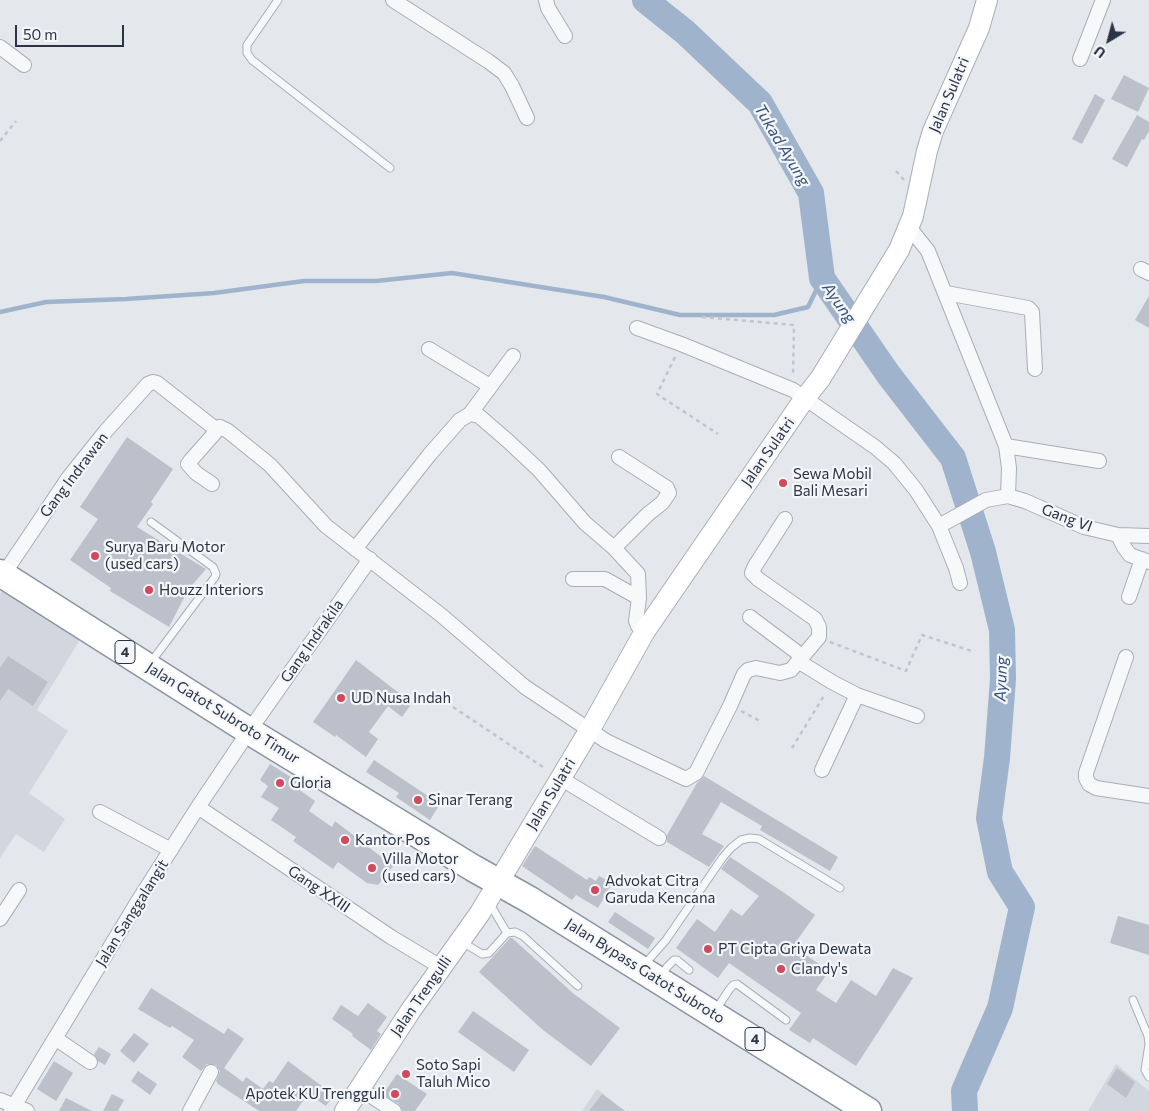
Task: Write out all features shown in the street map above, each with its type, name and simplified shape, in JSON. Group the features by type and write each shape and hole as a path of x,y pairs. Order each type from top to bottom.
{"highway":[{"name":"Jalan Gatot Subroto Timur","path":"1,574 148,666 252,727 473,868 493,890"},
{"name":"Jalan Bypass Gatot Subroto","path":"493,890 650,974 868,1111"}],"main road":[{"name":"Jalan Sulatri","path":"493,890 589,731 645,631 799,394 820,379 898,250 908,228 918,196 926,151 933,131 979,28 987,0"},
{"name":"Jalan Trengulli","path":"345,1111 493,890"}],"street":[{"path":"393,0 504,73 527,118"},
{"path":"546,0 548,8 565,36"},
{"path":"1080,59 1103,0"},
{"path":"0,47 24,65"},
{"path":"908,228 928,251 1006,446 1009,468 1008,496"},
{"path":"946,293 1028,308 1032,312 1035,369"},
{"path":"636,328 681,344 799,394 875,447 894,463 916,490 939,526 960,583"},
{"path":"429,349 490,386"},
{"path":"355,549 430,454 460,420 470,414 513,356"},
{"name":"Gang Indrawan","path":"1,574 82,462 148,384 153,382 157,384 217,430"},
{"path":"470,414 480,416 539,470 585,523 614,548 638,574 639,598 636,621 638,626 645,631"},
{"path":"212,484 196,473 188,464 220,428 228,431 270,465 326,526 441,615 525,686 589,731 625,751 686,779 696,773 744,674 748,670 756,668 780,673 791,670 819,637 819,627 815,619 752,573 785,519"},
{"path":"1006,446 1098,461"},
{"path":"614,548 648,514 662,503 669,493 667,488 620,457"},
{"name":"Gang VI","path":"939,526 986,500 1008,496 1026,501 1072,523 1118,535 1149,536"},
{"path":"1118,535 1126,551 1145,560 1128,597"},
{"name":"Gang Indrakila","path":"252,727 370,559"},
{"path":"573,579 605,579 639,598"},
{"path":"750,617 832,682 857,695 917,716"},
{"path":"1126,657 1086,773 1086,778 1089,784 1096,788 1149,796"},
{"path":"822,770 857,695"},
{"name":"Jalan Sanggalangit","path":"0,1100 17,1109 55,1038 140,898 252,727"},
{"path":"560,778 659,838"},
{"name":"Gang XXIII","path":"198,807 391,937 441,966"},
{"path":"100,812 171,850"},
{"path":"0,919 4,904 18,890"},
{"path":"55,1038 90,1062"},
{"path":"190,1111 211,1072"},
{"path":"359,1088 394,1111"}],"lane":[{"path":"278,0 247,45 247,53 252,60 390,168"},
{"path":"148,666 216,574 213,567 151,522"},
{"path":"650,974 666,940 723,857 741,840 759,839 840,888"},
{"path":"493,890 507,933"},
{"path":"460,941 482,954 489,952 507,933 515,932 523,936 578,986"},
{"path":"650,974 667,967 674,960 677,960 689,970"},
{"path":"713,1013 733,985 737,984 786,1020"},
{"path":"1133,1000 1148,1036 1149,1044 1144,1070 1149,1077"}],"path":[{"path":"0,141 16,121"},
{"path":"702,316 794,326 799,394"},
{"path":"681,344 656,394 718,434"},
{"path":"819,637 906,672 922,635 972,651"},
{"path":"792,748 832,682"},
{"path":"730,706 762,722"},
{"path":"453,707 560,778"}],"shaded area":[{"path":"2,591 81,638 37,710 68,731 29,793 65,819 44,852 16,834 0,858 0,594"},
{"path":"1116,1064 1149,1091 1149,1111 1088,1111"},
{"path":"597,1089 625,1111 582,1111"}],"building":[{"path":"1124,75 1149,88 1138,112 1111,99"},
{"path":"1095,94 1105,100 1082,144 1072,139"},
{"path":"1137,115 1149,122 1149,131 1144,140 1142,139 1127,167 1112,159"},
{"path":"1149,296 1149,328 1135,320"},
{"path":"127,437 173,469 137,527 206,569 188,590 169,627 110,591 111,588 70,560 98,519 80,507"},
{"path":"8,656 48,682 33,706 8,689 0,701 0,668"},
{"path":"356,660 412,703 402,717 388,706 369,732 378,739 366,757 336,735 335,737 313,722"},
{"path":"374,760 440,804 430,820 396,797 399,793 366,772"},
{"path":"270,764 297,781 294,786 315,801 309,811 332,827 335,821 393,866 378,885 367,883 338,862 333,869 293,841 296,837 271,820 279,808 261,797 268,786 260,780"},
{"path":"704,776 838,857 830,871 760,830 762,826 721,802 702,834 724,846 709,867 667,842 667,835 697,783"},
{"path":"535,846 587,880 589,877 596,881 599,876 612,883 598,908 576,895 572,900 522,866"},
{"path":"730,857 815,915 793,946 829,971 816,990 836,1003 851,980 876,996 893,968 913,978 856,1066 813,1038 810,1043 789,1030 801,1013 729,963 718,978 676,948 697,919 715,932 731,909 742,916 759,896 721,869"},
{"path":"615,912 655,938 648,949 608,922"},
{"path":"1118,916 1149,925 1149,955 1110,943"},
{"path":"510,938 574,994 620,1028 591,1066 543,1030 479,972"},
{"path":"151,988 224,1034 228,1028 244,1039 224,1068 243,1082 246,1077 263,1089 269,1081 273,1083 288,1061 334,1095 326,1106 308,1094 296,1111 259,1111 218,1084 216,1081 220,1071 216,1065 207,1064 201,1071 182,1057 194,1040 172,1026 170,1028 138,1009"},
{"path":"368,1003 387,1017 377,1031 381,1034 371,1050 332,1019 341,1005 358,1016"},
{"path":"473,1011 529,1050 514,1072 458,1032"},
{"path":"134,1033 149,1044 134,1063 120,1051"},
{"path":"99,1047 111,1054 105,1065 98,1061 94,1054"},
{"path":"54,1061 73,1073 56,1101 37,1089"},
{"path":"1117,1068 1135,1082 1126,1098 1107,1084"},
{"path":"138,1071 157,1084 150,1095 131,1081"},
{"path":"397,1074 427,1094 415,1111 403,1111 399,1104 383,1094"},
{"path":"112,1094 124,1100 118,1111 103,1111"},
{"path":"602,1094 625,1111 589,1111"},
{"path":"66,1098 92,1111 59,1111"}],"waterway":[{"name":"Ayung","path":"645,0 685,32 760,103 811,193 822,278 888,374 953,458 983,552 1002,630 1003,679 997,758 989,818 1000,872 1022,907 1000,1008 964,1091 965,1111"},
{"path":"0,312 46,302 214,293 304,281 376,281 452,273 604,297 680,315 774,315 808,307 822,278"}],"place":[{"name":"Sewa Mobil Bali Mesari","path":"783,483"},
{"name":"Surya Baru Motor (used cars)","path":"95,556"},
{"name":"Houzz Interiors","path":"149,590"},
{"name":"UD Nusa Indah","path":"341,698"},
{"name":"Gloria","path":"280,783"},
{"name":"Sinar Terang","path":"418,800"},
{"name":"Kantor Pos","path":"345,840"},
{"name":"Villa Motor (used cars)","path":"372,868"},
{"name":"Advokat Citra Garuda Kencana","path":"595,890"},
{"name":"PT Cipta Griya Dewata","path":"708,949"},
{"name":"Clandy's","path":"781,969"},
{"name":"Soto Sapi Taluh Mico","path":"406,1074"},
{"name":"Apotek KU Trengguli","path":"395,1094"}],"water label":[{"name":"Tukad Ayung","path":"782,145"}]}
